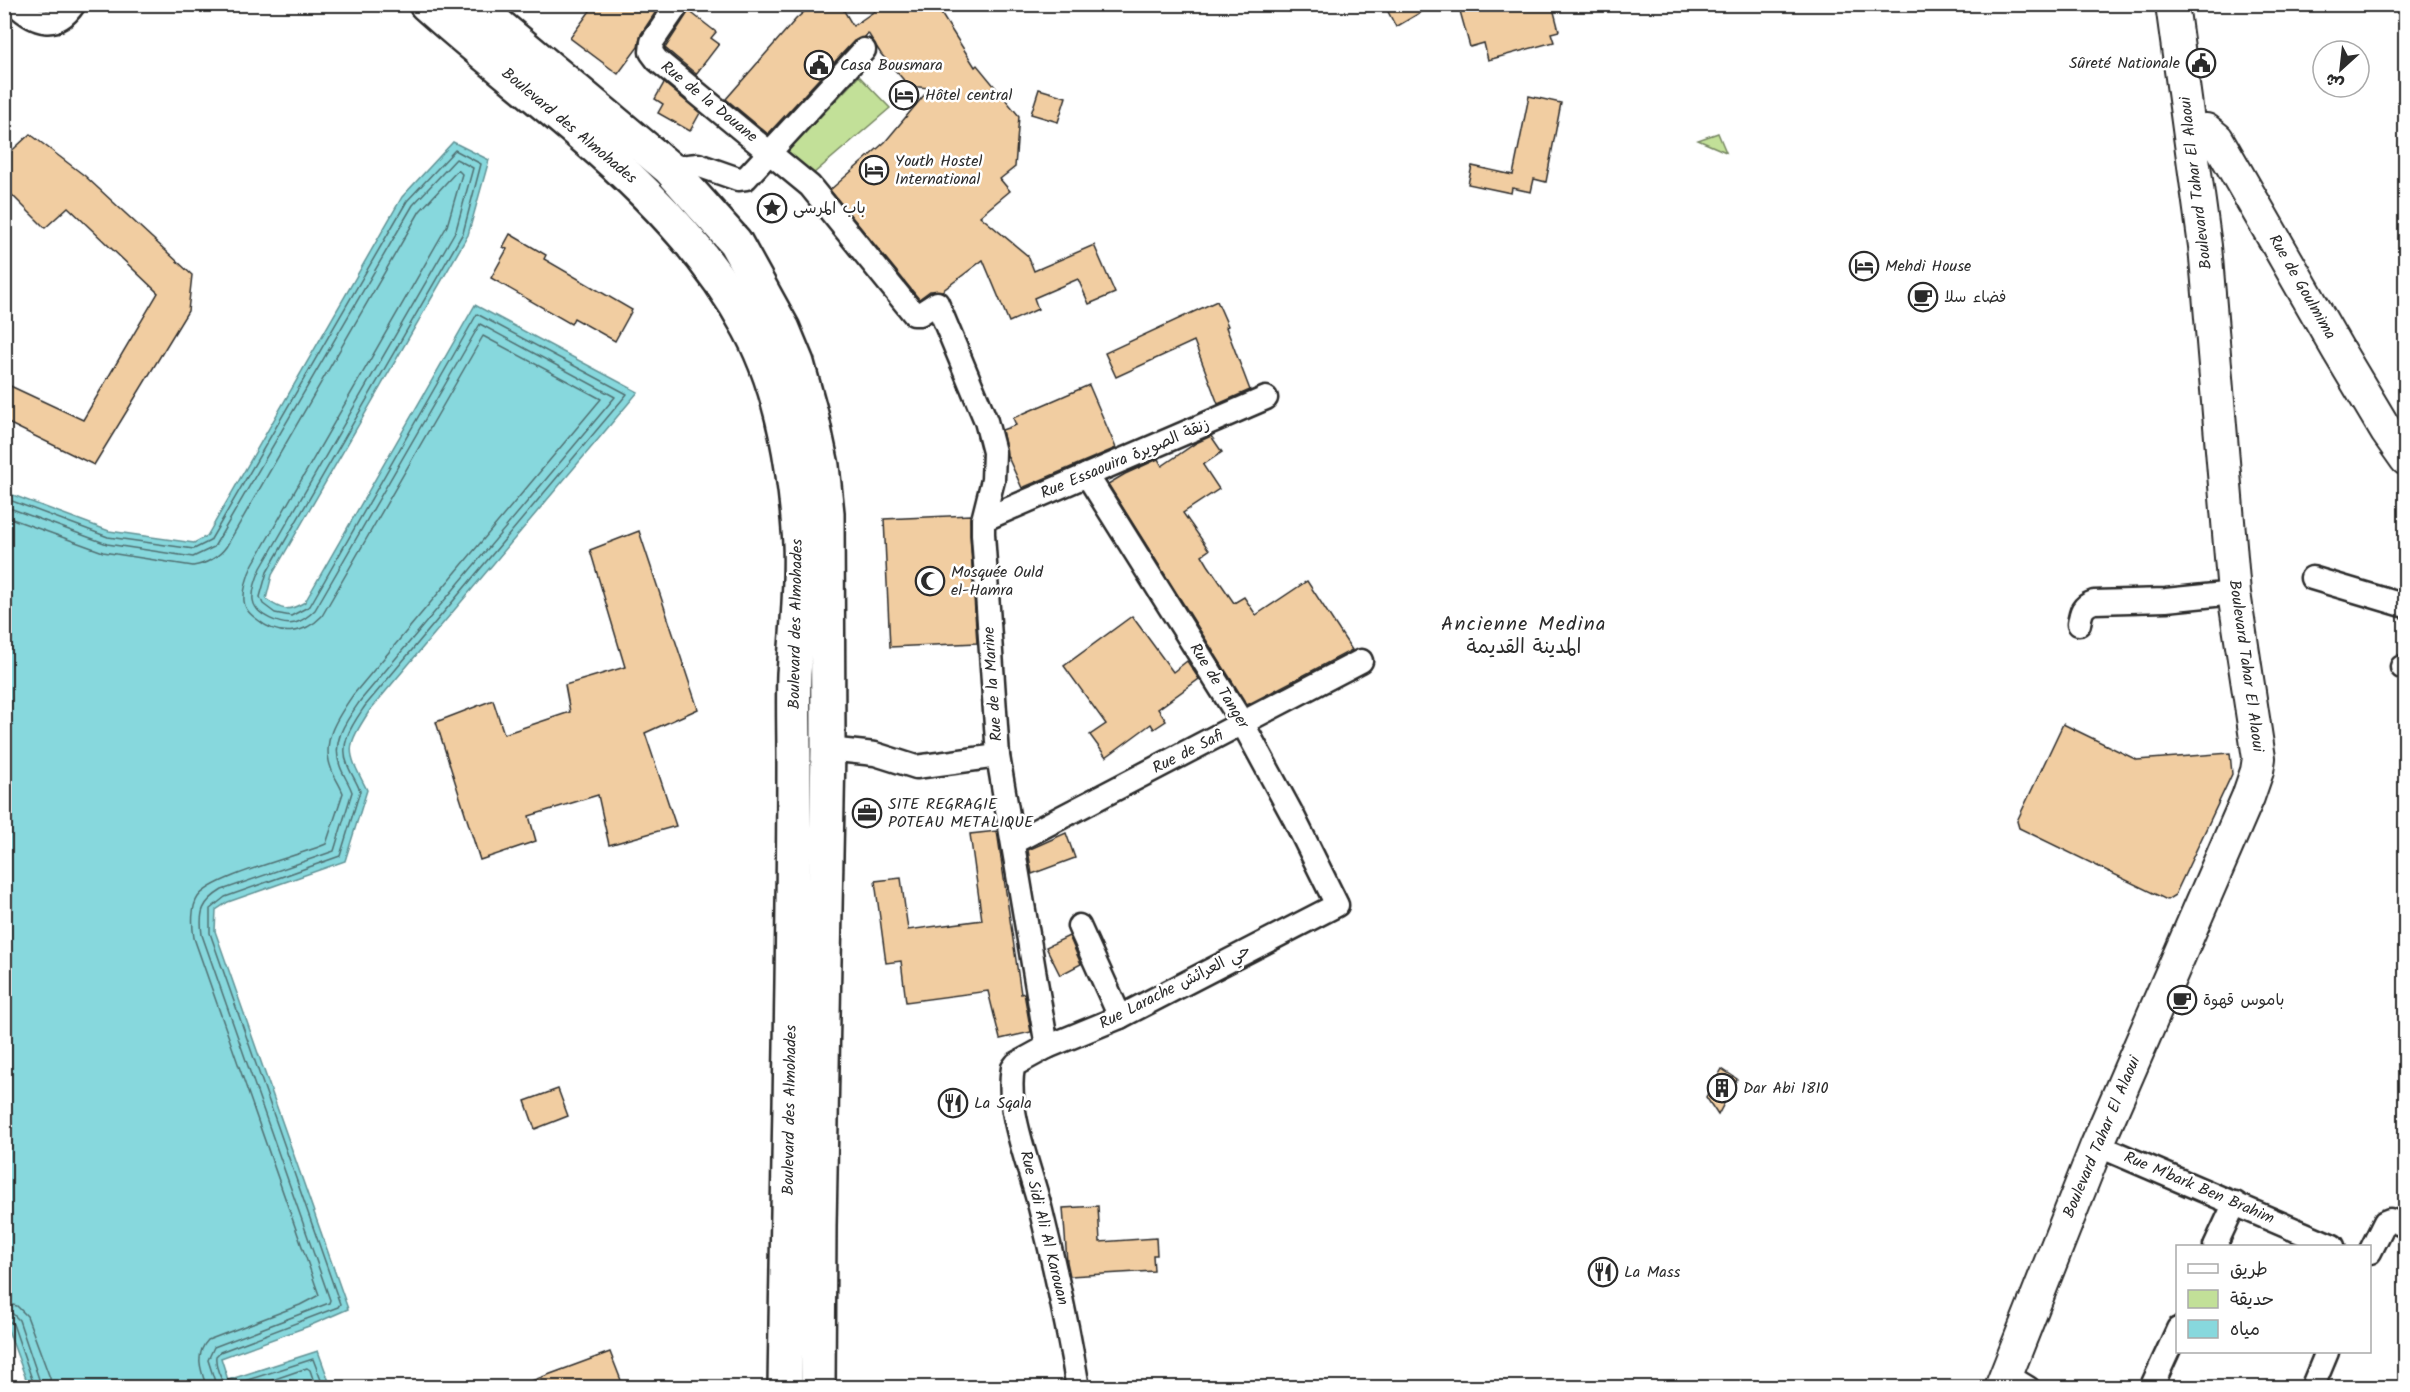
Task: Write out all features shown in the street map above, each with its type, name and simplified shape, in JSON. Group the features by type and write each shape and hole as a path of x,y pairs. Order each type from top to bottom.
{"main road":[{"name":"Boulevard des Almohades","path":"426,4 593,144 641,188 682,231 706,262 750,329 769,372 785,428 800,546 794,679 792,1016 803,1227 818,1388"},
{"name":"Boulevard des Almohades","path":"473,4 669,168 735,242 783,329 797,363 822,466 827,513 828,750 803,1227 785,1388"},
{"path":"733,303 763,291"}],"street":[{"path":"15,4 33,19 50,22 65,15 74,4"},
{"name":"Rue de la Douane","path":"678,4 651,42 651,52 657,60 810,186"},
{"name":"Boulevard Tahar El Alaoui","path":"2011,1383 2097,1145 2227,849 2257,771 2259,748 2234,593 2205,246 2172,4"},
{"path":"669,168 698,165 743,179 751,176 769,152 864,50"},
{"name":"Rue de Goulmima","path":"2191,134 2205,130 2217,139 2338,350 2387,432 2406,459"},
{"name":"Rue de la Marine","path":"810,186 916,315 937,303 986,421 994,452 994,467 983,520 998,756 1047,1047"},
{"name":"Rue Essaouira زنقة الصويرة","path":"983,520 1266,398"},
{"name":"Rue de Tanger","path":"1087,475 1243,724 1294,818 1337,905"},
{"path":"2312,578 2406,606"},
{"path":"2079,624 2081,611 2086,604 2094,602 2166,600 2234,593"},
{"name":"Rue de Safi","path":"1014,842 1361,661"},
{"path":"828,750 874,754 916,767 998,756"},
{"name":"Rue Larache حي العرائش","path":"1013,1068 1016,1064 1047,1047 1120,1017 1337,905"},
{"path":"1079,926 1120,1017"},
{"name":"Rue Sidi Ali Al Karouan","path":"1013,1068 1012,1103 1066,1319 1078,1388"},
{"name":"Rue M'bark Ben Brahim","path":"2097,1145 2331,1245"},
{"path":"2215,1245 2235,1203"},
{"path":"2371,1251 2395,1224"},
{"path":"2151,1388 2176,1333"},
{"path":"2312,1388 2327,1353"}],"green space":[{"path":"859,76 890,108 806,180 782,157"},
{"path":"1718,133 1726,152 1698,140"}],"water":[{"path":"453,142 489,160 468,235 272,575 266,599 285,609 305,602 475,305 638,392 370,710 356,733 351,749 355,766 367,790 345,861 228,902 216,910 215,931 348,1309 309,1326 221,1358 228,1380 318,1351 331,1387 29,1387 4,1319 5,492 109,531 194,543 207,536 402,197"}],"building":[{"path":"595,4 661,4 641,34 638,47 618,74 570,38"},
{"path":"813,4 840,4 853,26 885,4 935,4 975,67 977,65 1019,116 1015,167 1000,179 1010,191 980,216 1028,256 1034,271 1094,245 1115,293 1089,304 1078,279 1034,298 1038,309 1009,322 983,260 942,291 930,291 919,299 830,190 885,142 930,88 909,86 881,54 868,33 865,37 854,41 768,134 726,99 796,19"},
{"path":"1384,4 1435,4 1396,27"},
{"path":"1458,4 1552,4 1559,31 1551,33 1554,42 1488,60 1484,43 1470,47"},
{"path":"689,11 716,32 711,38 719,44 696,74 665,48"},
{"path":"664,83 700,113 690,131 658,113 663,104 655,99"},
{"path":"1039,89 1066,97 1058,122 1031,114"},
{"path":"1529,96 1561,103 1546,182 1534,179 1531,192 1512,188 1511,193 1468,184 1472,166 1513,175"},
{"path":"30,134 85,176 192,275 188,311 94,465 4,421 4,383 83,420 158,293 68,207 45,228 4,187 4,158"},
{"path":"510,234 546,255 544,259 632,310 615,341 574,318 571,324 491,278 507,249 503,247"},
{"path":"1217,301 1250,390 1218,404 1194,341 1116,377 1105,353"},
{"path":"1089,385 1116,448 1022,488 1007,455 1002,430 1016,425 1013,418"},
{"path":"1211,436 1222,452 1203,465 1219,489 1183,513 1209,550 1202,555 1208,565 1234,603 1244,597 1256,615 1307,581 1352,650 1247,705 1108,484 1158,459 1162,466 1196,443"},
{"name":"Mosquée Ould el-Hamra","path":"970,515 977,643 890,647 884,519"},
{"path":"639,531 698,709 645,733 676,826 609,845 598,795 529,816 536,841 480,860 436,722 493,700 504,734 570,712 565,685 625,667 590,550"},
{"path":"1132,616 1173,672 1187,661 1199,679 1158,709 1166,721 1154,729 1151,724 1106,757 1090,735 1106,724 1064,666"},
{"path":"2063,724 2137,760 2230,753 2232,774 2175,895 2167,900 2019,828 2017,821"},
{"path":"997,831 1021,994 1024,993 1031,1032 1000,1039 988,991 906,1002 901,961 886,963 875,881 901,878 908,930 982,920 970,834"},
{"path":"1066,833 1075,858 1032,874 1028,850"},
{"path":"1069,936 1081,964 1060,975 1046,947"},
{"name":"Dar Abi 1810","path":"1722,1069 1737,1079 1718,1115 1706,1097"},
{"path":"558,1089 568,1116 535,1129 525,1101"},
{"path":"1098,1206 1100,1242 1156,1238 1157,1255 1153,1255 1154,1271 1070,1276 1063,1208"},
{"path":"610,1352 624,1388 519,1388 518,1386"}],"tunnel":[{"path":"608,134 681,207 710,243"}],"place":[{"name":"Sûreté Nationale","path":"2201,63"},
{"name":"Casa Bousmara","path":"819,65"},
{"name":"Hôtel central","path":"904,95"},
{"name":"Youth Hostel International","path":"874,170"},
{"name":"باب المرسى","path":"772,208"},
{"name":"Mehdi House","path":"1864,266"},
{"name":"فضاء سلا","path":"1923,297"},
{"name":"Mosquée Ould el-Hamra","path":"930,581"},
{"name":"SITE REGRAGIE POTEAU METALIQUE","path":"867,813"},
{"name":"باموس قهوة","path":"2182,1000"},
{"name":"Dar Abi 1810","path":"1722,1088"},
{"name":"La Sqala","path":"953,1103"},
{"name":"La Mass","path":"1603,1272"}],"district":[{"name":"Ancienne Medina المدينة القديمة","path":"1524,636"}]}
